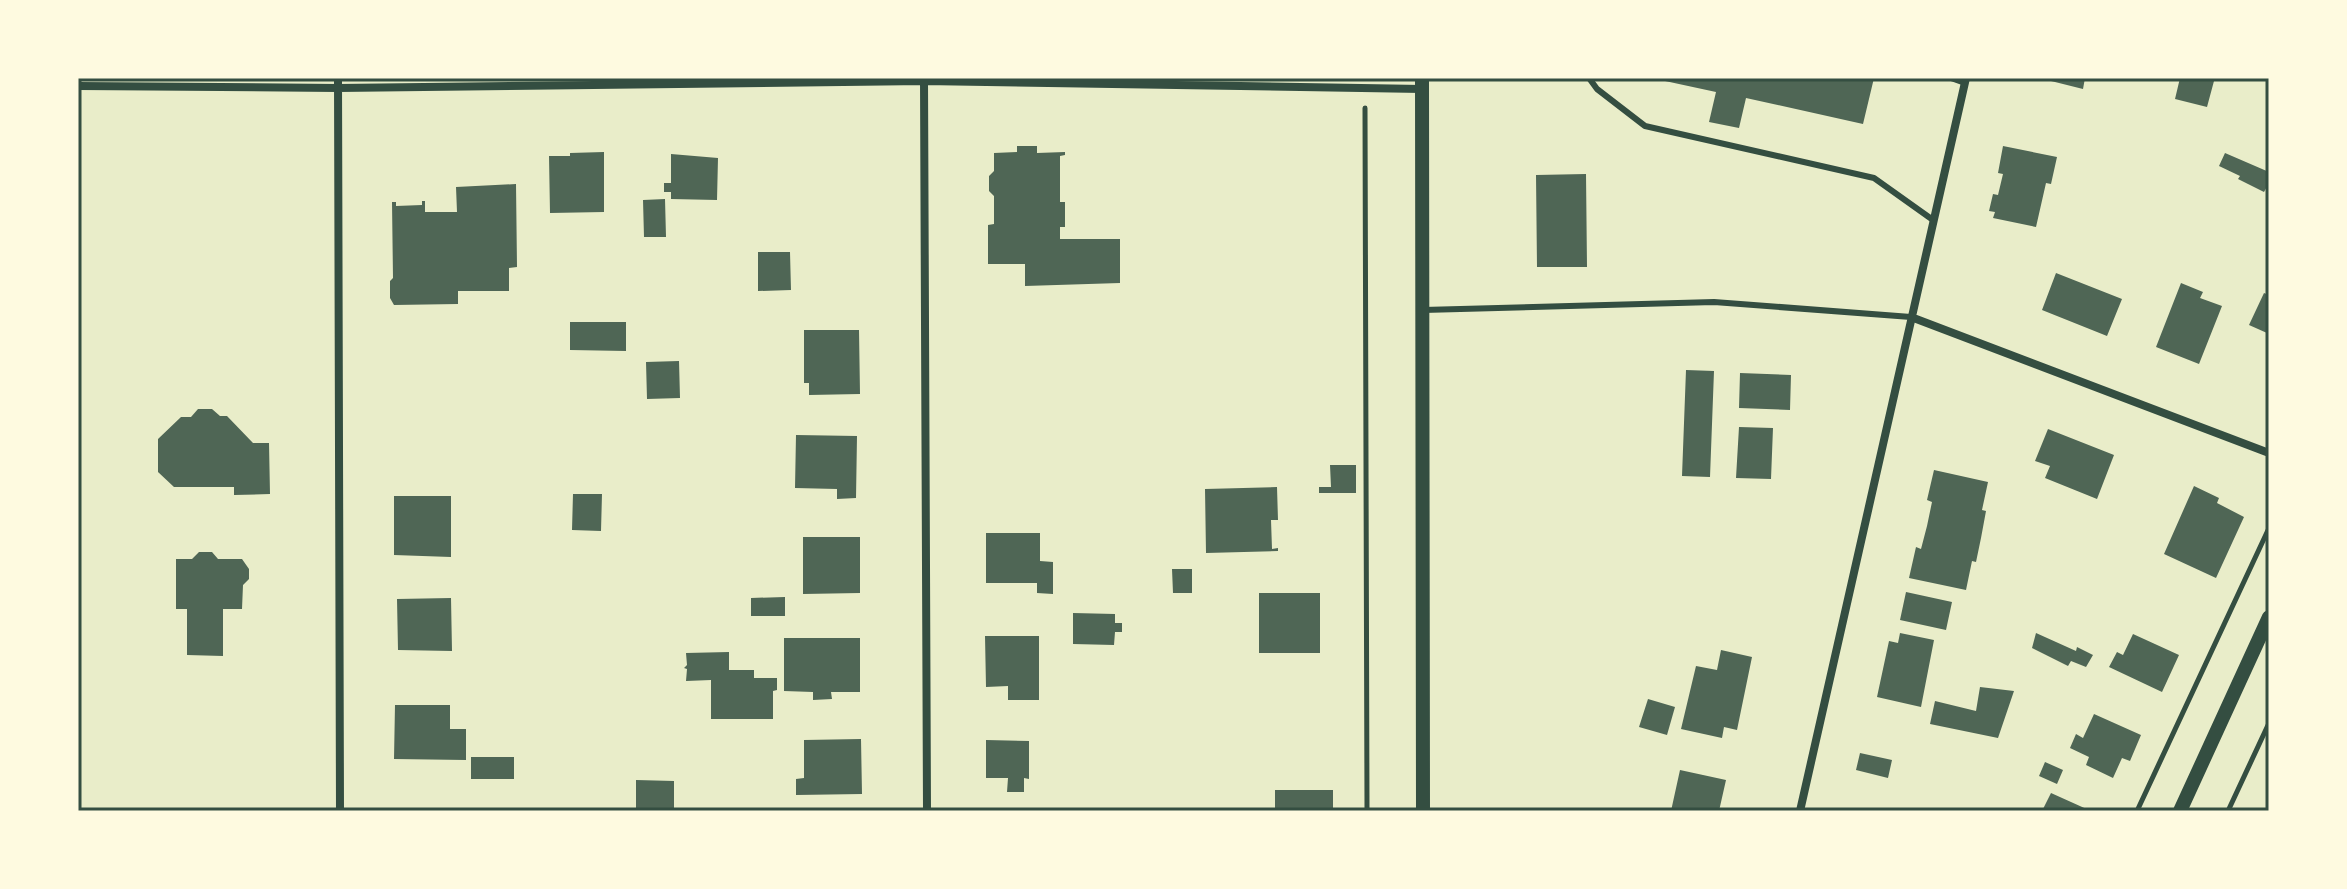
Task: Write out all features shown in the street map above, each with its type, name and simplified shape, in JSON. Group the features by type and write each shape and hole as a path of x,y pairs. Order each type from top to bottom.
{"street":[{"path":"924,80 927,811"},
{"path":"78,86 924,80 1365,88 1422,84 1423,811"},
{"path":"1800,811 1965,80"},
{"path":"338,83 340,811"},
{"path":"1911,317 2269,453"},
{"path":"2180,811 2269,617"}],"lane":[{"path":"1589,78 1597,89 1645,126 1874,178 1933,220"},
{"path":"1951,78 1965,80"},
{"path":"1423,310 1714,302 1911,317"}],"path":[{"path":"1365,88 1367,811"},
{"path":"2137,811 2269,528"},
{"path":"2228,811 2269,723"}],"building":[{"path":"1666,78 1874,78 1863,124 1746,98 1739,128 1709,122 1716,92 1665,81"},
{"path":"2039,78 2085,78 2083,89"},
{"path":"2180,78 2214,81 2207,107 2175,99"},
{"path":"1017,146 1037,146 1037,153 1065,152 1060,156 1060,202 1065,202 1065,227 1060,227 1060,239 1120,239 1120,283 1025,286 1025,264 988,264 988,225 994,224 994,196 989,191 989,176 994,171 994,153 1017,152"},
{"path":"2003,146 2057,157 2051,184 2046,183 2036,227 1993,218 1995,212 1989,211 1993,194 1998,195 2003,174 1998,173"},
{"path":"604,152 604,212 550,213 549,156"},
{"path":"2225,153 2269,172 2269,183 2264,192 2219,166"},
{"path":"671,154 718,158 717,200 671,199 671,192 664,192 664,183 671,183"},
{"path":"1586,174 1587,267 1537,267 1536,175"},
{"path":"516,184 517,267 509,268 509,291 458,291 458,304 394,305 390,298 390,281 393,278 392,202 396,202 396,206 422,205 425,201 425,212 457,212 456,187"},
{"path":"665,199 666,237 644,237 643,200"},
{"path":"758,252 790,252 791,290 758,291"},
{"path":"2056,273 2122,299 2107,336 2042,310"},
{"path":"2181,283 2203,292 2200,298 2222,306 2199,364 2156,347"},
{"path":"2264,293 2269,295 2267,333 2249,325"},
{"path":"570,322 626,322 626,351 570,350"},
{"path":"804,330 859,330 860,394 809,395 809,383 804,383"},
{"path":"679,361 680,398 647,399 646,362"},
{"path":"1686,370 1714,371 1710,477 1682,476"},
{"path":"1740,373 1791,375 1790,410 1739,408"},
{"path":"198,409 212,409 220,416 227,416 253,443 269,443 270,494 234,495 234,487 174,487 158,472 158,439 181,417 191,417"},
{"path":"1739,427 1773,428 1771,479 1736,478"},
{"path":"2048,429 2114,455 2097,499 2045,478 2050,466 2035,461"},
{"path":"796,435 857,436 856,498 837,499 837,489 795,488"},
{"path":"1330,465 1356,465 1356,493 1319,493 1319,487 1331,487"},
{"path":"1934,470 1988,482 1982,510 1986,511 1981,538 1966,590 1909,578 1916,547 1921,549 1927,526 1932,502 1927,500"},
{"path":"2194,486 2219,498 2217,503 2244,517 2216,578 2164,554"},
{"path":"1277,487 1278,520 1271,520 1272,549 1278,548 1278,551 1206,553 1205,489"},
{"path":"573,494 602,494 601,531 572,530"},
{"path":"394,496 451,496 451,557 394,555"},
{"path":"986,533 1040,533 1040,561 1053,562 1053,594 1037,593 1037,583 986,583"},
{"path":"803,537 860,537 860,593 803,594"},
{"path":"199,552 212,552 218,559 242,559 249,569 249,579 243,585 242,609 223,609 223,656 187,655 187,609 176,609 176,559 192,559"},
{"path":"1172,569 1192,569 1192,593 1173,593"},
{"path":"1906,592 1952,602 1946,630 1900,620"},
{"path":"1259,593 1320,593 1320,653 1259,653"},
{"path":"785,597 785,616 751,616 751,598"},
{"path":"451,598 452,651 398,650 397,599"},
{"path":"1073,613 1115,614 1115,623 1122,623 1122,632 1115,632 1114,645 1073,644"},
{"path":"1900,633 1934,640 1921,707 1877,697 1889,641 1898,643"},
{"path":"2036,633 2093,655 2086,667 2071,661 2068,666 2032,648"},
{"path":"2133,634 2179,655 2162,692 2109,667 2117,652 2123,655"},
{"path":"985,636 1039,636 1039,700 1008,700 1008,686 986,687"},
{"path":"784,638 860,638 860,692 831,692 832,699 813,700 813,692 784,691"},
{"path":"1721,650 1752,657 1737,730 1724,727 1722,738 1681,729 1696,666 1717,670"},
{"path":"729,652 729,670 754,670 754,678 777,678 777,690 773,691 773,719 711,719 711,680 686,681 686,653"},
{"path":"1980,687 2014,691 1998,738 1930,724 1935,701 1976,711"},
{"path":"1648,699 1675,707 1667,735 1639,727"},
{"path":"395,705 450,705 450,729 466,729 466,760 394,759"},
{"path":"2094,714 2141,735 2130,761 2122,758 2113,778 2086,765 2089,757 2070,748 2076,734 2083,738"},
{"path":"861,739 862,794 796,795 796,779 804,778 804,740"},
{"path":"986,740 1029,741 1029,779 1024,778 1024,792 1007,792 1008,778 986,778"},
{"path":"1860,753 1892,760 1888,778 1856,770"},
{"path":"471,757 514,757 514,779 471,779"},
{"path":"2045,762 2063,770 2057,784 2039,776"},
{"path":"1680,770 1726,780 1719,811 1671,811"},
{"path":"636,780 674,781 674,811 636,811"},
{"path":"1275,790 1333,790 1333,811 1275,811"},
{"path":"2051,793 2091,811 2042,811"}]}
